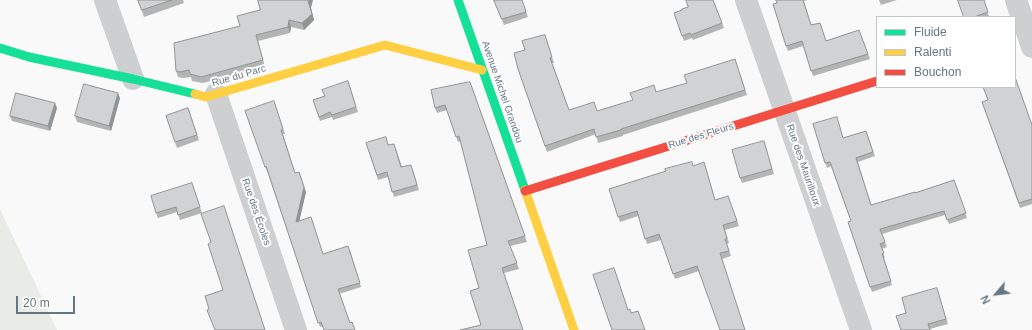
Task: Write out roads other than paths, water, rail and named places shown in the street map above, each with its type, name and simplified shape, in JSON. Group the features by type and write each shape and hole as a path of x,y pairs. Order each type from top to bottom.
{"street":[{"path":"105,0 133,79"},
{"name":"Avenue Michel Grandou","path":"458,0 574,330"},
{"name":"Rue des Maurilloux","path":"746,0 861,330"},
{"path":"1016,0 1027,38"},
{"name":"Rue du Parc","path":"0,48 29,57 133,79 206,97 384,44 482,70"},
{"name":"Rue des Fleurs","path":"525,191 876,81"},
{"name":"Rue des Écoles","path":"216,94 296,330"}]}
